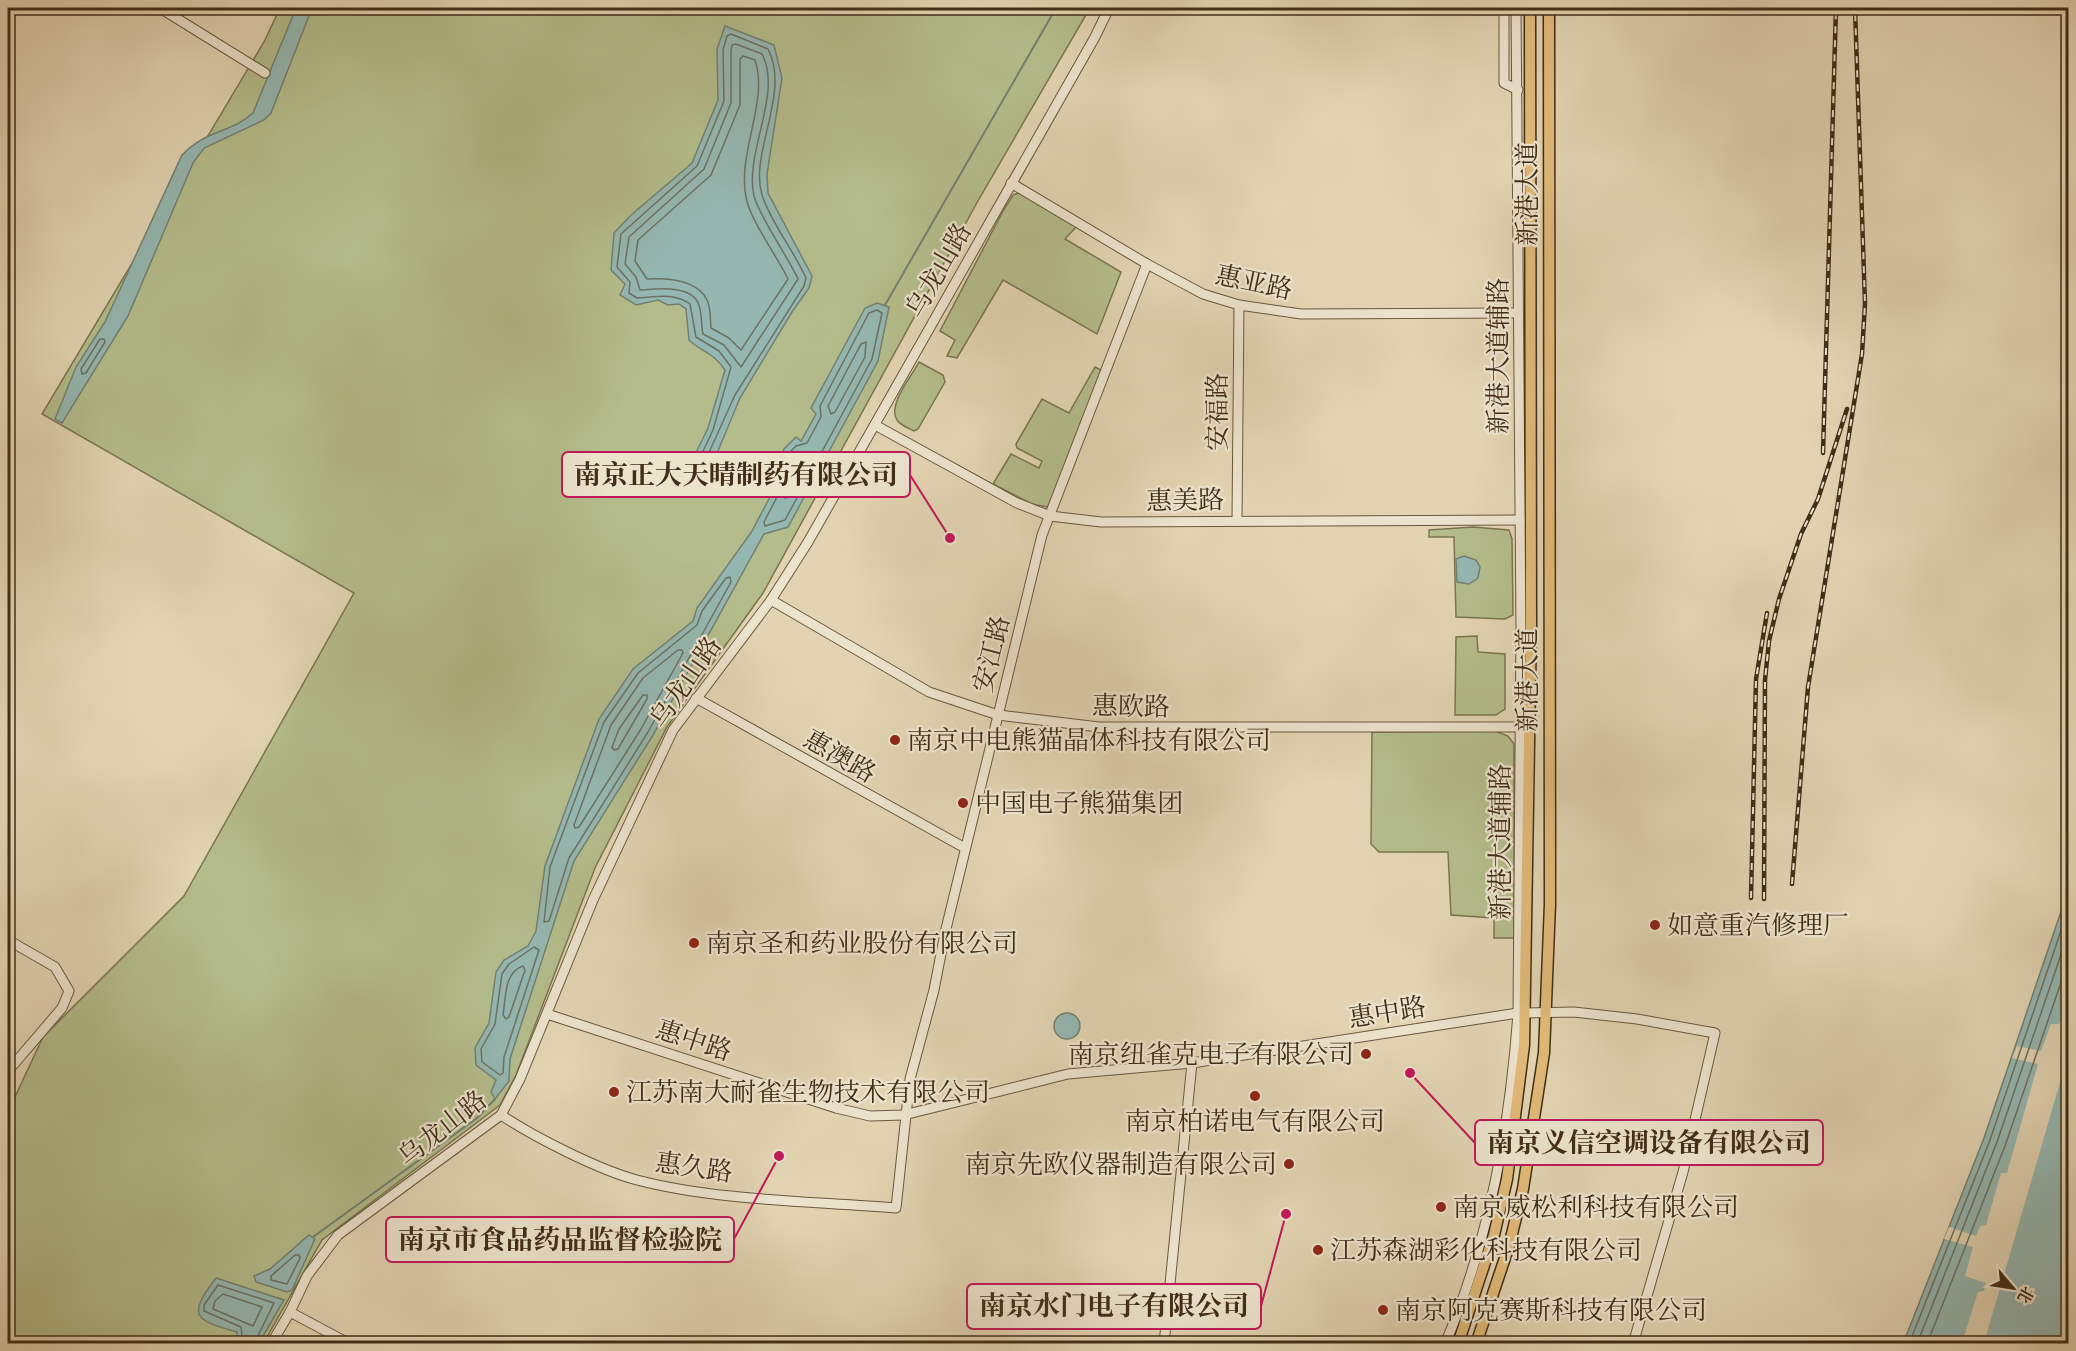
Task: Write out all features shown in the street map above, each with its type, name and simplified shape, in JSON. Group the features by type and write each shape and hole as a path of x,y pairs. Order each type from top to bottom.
{"main road":[{"name":"新港大道","path":"1458,1344 1494,1235 1507,1179 1518,1102 1531,624 1530,8"},
{"name":"新港大道","path":"1476,1344 1509,1246 1523,1189 1544,1053 1550,904 1549,8"}],"street":[{"path":"160,8 265,73"},
{"name":"乌龙山路","path":"271,1344 290,1312 307,1276 338,1235 501,1115 520,1079 598,889 673,730 771,600 808,542 1109,8"},
{"path":"1504,8 1504,83 1518,90"},
{"name":"新港大道辅路","path":"1445,1344 1464,1293 1493,1196 1521,1013 1516,8"},
{"name":"惠亚路","path":"1011,183 1147,264 1203,294 1239,305 1301,314 1518,313"},
{"name":"安江路","path":"896,1208 904,1116 910,1079 934,990 965,848 1042,536 1147,264"},
{"name":"安福路","path":"1238,520 1239,305"},
{"name":"惠美路","path":"874,425 992,491 1050,516 1101,522 1520,520"},
{"name":"惠欧路","path":"771,600 928,692 998,715 1099,727 1521,727"},
{"name":"惠澳路","path":"696,698 965,848"},
{"path":"8,940 55,967 69,991 62,1008 8,1071"},
{"name":"惠中路","path":"547,1014 836,1108 870,1116 904,1116 1068,1074 1192,1062 1521,1013 1574,1012 1637,1019 1715,1033 1683,1172 1633,1344"},
{"path":"1164,1344 1192,1062"},
{"name":"惠久路","path":"501,1115 610,1171 636,1180 685,1190 896,1208"},
{"path":"290,1312 350,1344"}],"green space":[{"path":"280,8 1090,8 979,199 763,593 667,727 595,868 516,1075 500,1105 322,1240 263,1344 8,1343 8,1112 43,1037 184,896 354,593 42,414 264,42"},
{"path":"1019,193 1077,226 1065,239 1121,272 1097,334 1003,280 957,358 947,356 955,340 940,331 1003,211 1013,195"},
{"path":"919,362 943,375 945,382 918,429 914,431 898,422 895,407"},
{"path":"1095,367 1103,371 1053,501 1047,507 1032,504 993,484 1011,454 1039,468 1042,461 1017,448 1016,444 1042,399 1069,413"},
{"path":"1473,527 1509,530 1512,539 1513,615 1505,619 1456,617 1454,537 1429,537 1429,530"},
{"path":"1477,636 1478,652 1505,654 1505,709 1496,715 1455,715 1456,637"},
{"path":"1495,731 1508,736 1514,744 1514,938 1494,938 1494,918 1451,915 1448,852 1379,852 1371,844 1372,732"}],"water":[{"path":"296,8 312,8 271,113 264,120 204,148 193,163 128,316 62,423 55,419 76,367 105,322 182,155 201,140 236,124 253,113"},
{"path":"725,26 774,45 782,78 767,174 768,193 812,276 809,288 740,398 708,475 700,479 689,467 708,428 725,370 712,356 689,340 686,309 679,304 668,305 658,300 636,305 620,295 625,284 611,270 614,233 630,216 692,163 718,100 717,49"},
{"path":"877,303 889,307 878,361 788,527 764,534 653,735 574,861 510,1059 509,1081 495,1099 491,1092 496,1080 476,1065 475,1048 489,1023 496,972 504,960 528,946 536,931 545,866 599,719 633,669 693,621 697,608 752,531 770,497 767,483 784,449 796,437 801,441 816,414 811,408 865,308"},
{"path":"1464,556 1476,560 1480,567 1478,578 1469,584 1457,582 1456,559"},
{"path":"2068,891 2068,1343 1903,1344 1984,1138"},
{"path":"1067,1013 1076,1017 1080,1026 1076,1035 1067,1039 1058,1035 1054,1026 1058,1017"},
{"path":"309,1235 315,1239 292,1290 287,1292 256,1282 254,1276 270,1269"},
{"path":"216,1278 284,1300 259,1343 236,1343 237,1332 212,1324 200,1315 201,1301"}],"pier":[{"path":"2068,1005 2068,1055 1984,1343 1962,1343 1978,1292 1984,1291 1986,1283 1965,1276 1973,1247 1944,1239 1949,1227 1976,1236 1980,1226 1986,1225 2001,1173 2007,1173 2038,1064 2012,1058 2017,1046 2041,1051 2051,1024 2059,1024"}],"waterway":[{"path":"885,305 1056,8"},
{"path":"313,1237 477,1118 495,1099"}],"railway":[{"path":"1823,453 1836,8"},
{"path":"1792,884 1808,687 1862,354 1865,304 1855,8"},
{"path":"1764,899 1765,680 1769,641 1779,599 1801,534 1818,499 1847,409"},
{"path":"1751,898 1756,679 1767,613"}],"place":[{"name":"南京正大天晴制药有限公司","path":"950,538"},
{"name":"南京中电熊猫晶体科技有限公司","path":"895,740"},
{"name":"中国电子熊猫集团","path":"963,803"},
{"name":"如意重汽修理厂","path":"1655,925"},
{"name":"南京圣和药业股份有限公司","path":"694,943"},
{"name":"南京纽雀克电子有限公司","path":"1366,1054"},
{"name":"南京义信空调设备有限公司","path":"1410,1073"},
{"name":"江苏南大耐雀生物技术有限公司","path":"614,1092"},
{"name":"南京柏诺电气有限公司","path":"1255,1096"},
{"name":"南京市食品药品监督检验院","path":"779,1156"},
{"name":"南京先欧仪器制造有限公司","path":"1289,1164"},
{"name":"南京威松利科技有限公司","path":"1441,1207"},
{"name":"南京水门电子有限公司","path":"1286,1214"},
{"name":"江苏森湖彩化科技有限公司","path":"1318,1250"},
{"name":"南京阿克赛斯科技有限公司","path":"1383,1310"}]}
